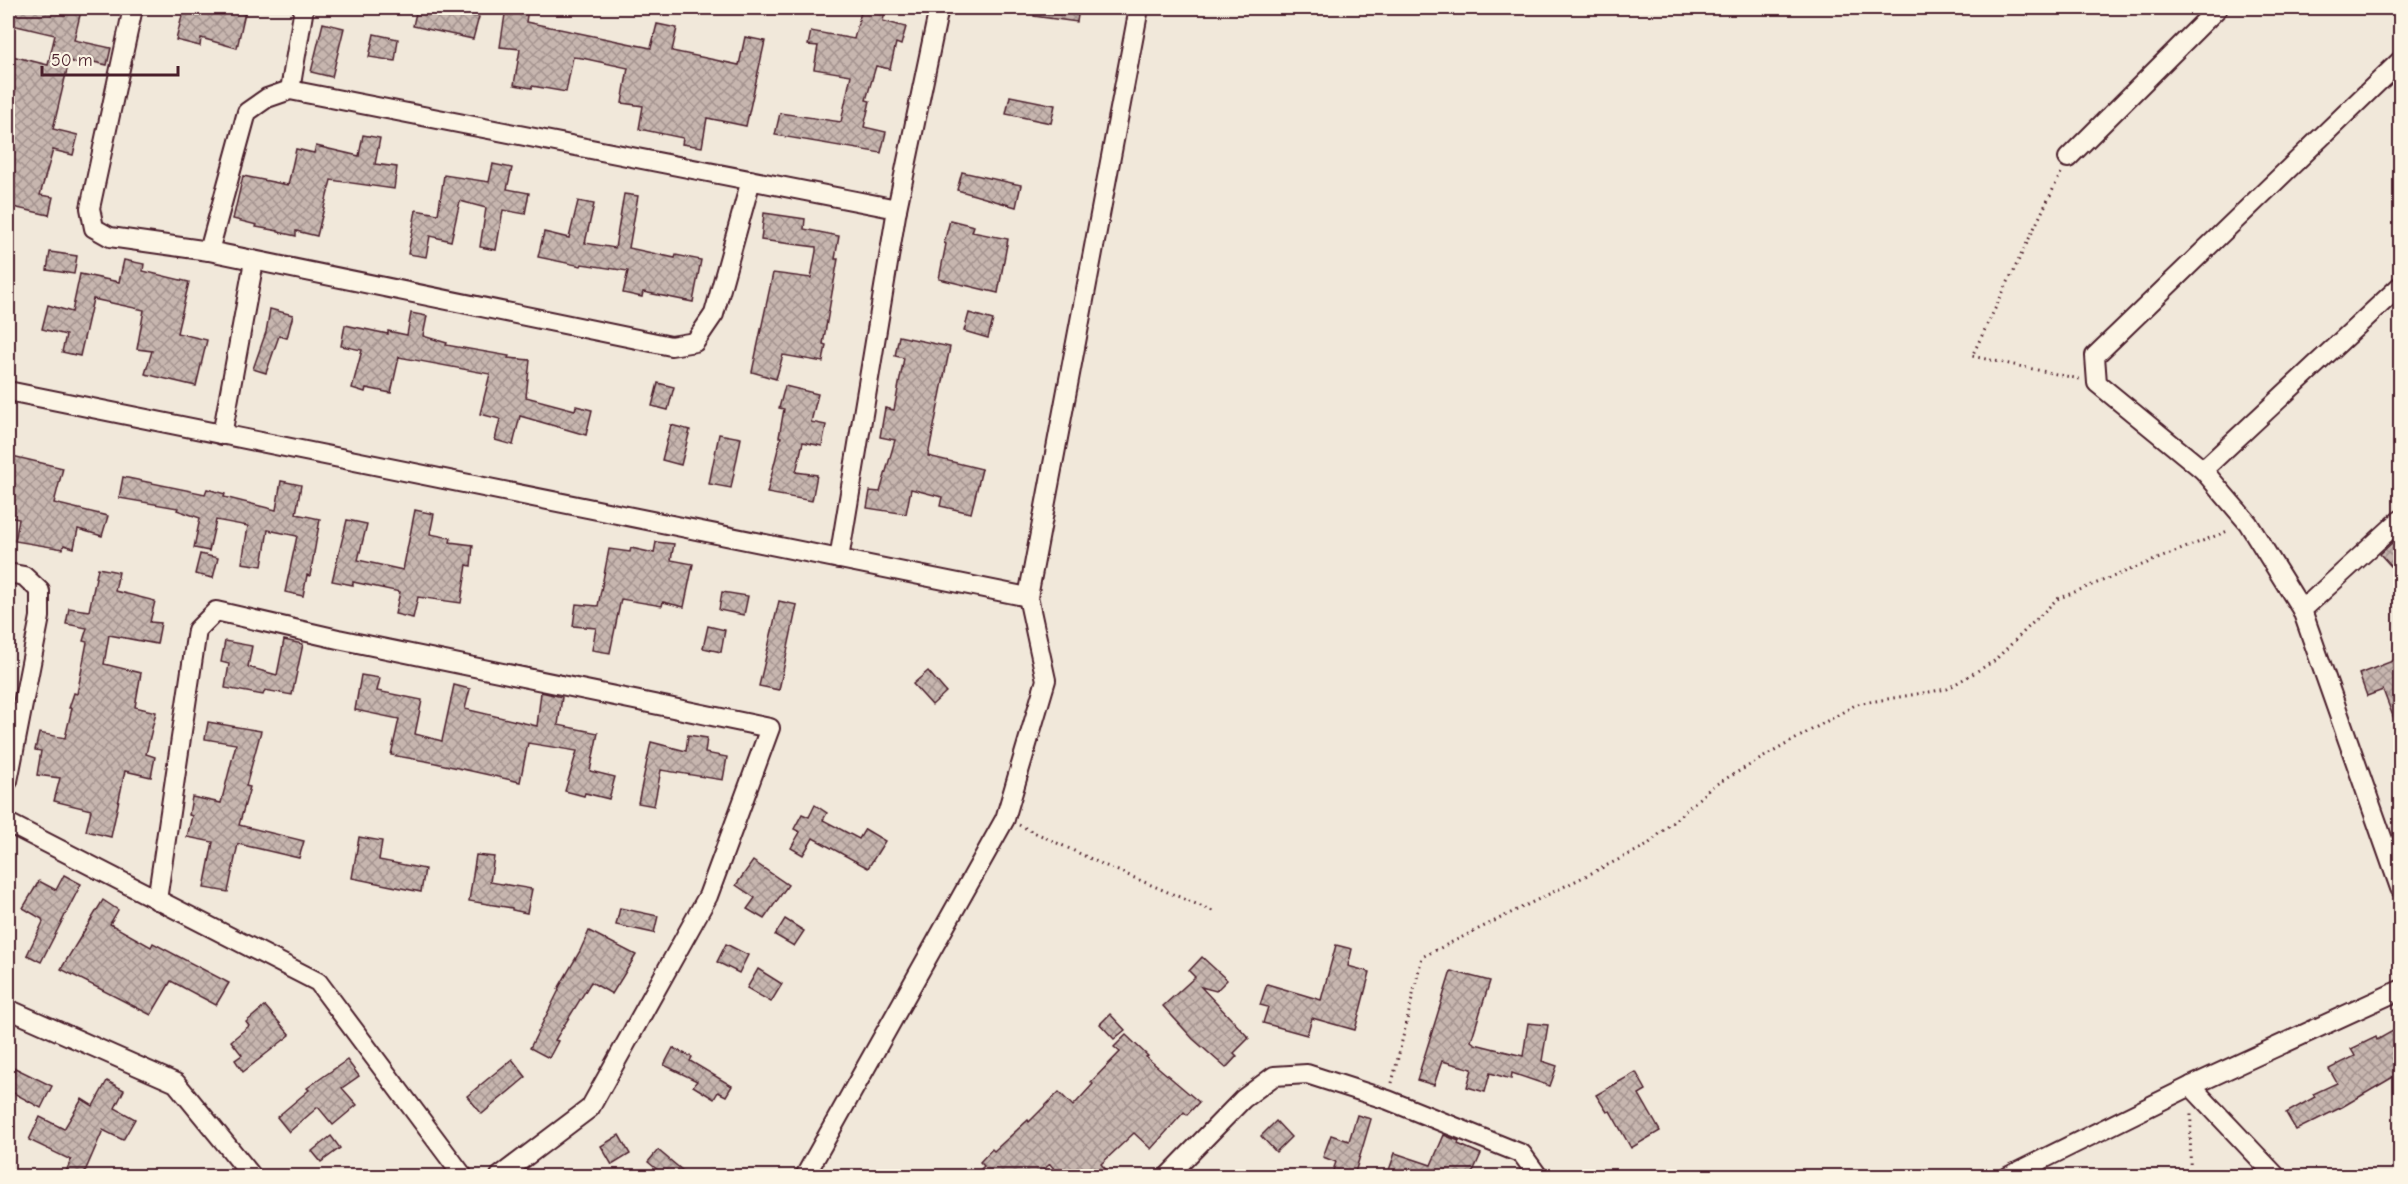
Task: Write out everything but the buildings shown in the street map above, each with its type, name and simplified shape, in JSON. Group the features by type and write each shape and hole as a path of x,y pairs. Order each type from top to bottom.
{"street":[{"path":"133,8 90,208 94,228 110,237 209,251 671,346 695,342 714,314 751,180"},
{"path":"290,90 304,8"},
{"path":"839,559 897,209 939,8"},
{"path":"805,1176 1005,819 1046,680 1028,597 1139,8"},
{"path":"2068,158 2218,8"},
{"path":"2400,61 2096,356 2097,383 2204,470 2248,523 2302,610 2400,888"},
{"path":"209,251 247,112 267,98 290,90 897,209"},
{"path":"222,435 254,261"},
{"path":"2204,470 2400,286"},
{"path":"8,391 1028,597"},
{"path":"2302,610 2400,520"},
{"path":"8,573 24,576 40,591 40,616 8,781"},
{"path":"157,900 197,630 216,611 338,639 770,728 708,896 590,1108 500,1176"},
{"path":"8,823 318,982 463,1176"},
{"path":"2009,1176 2191,1086 2400,990"},
{"path":"8,1009 176,1083 252,1176"},
{"path":"1168,1176 1243,1100 1274,1076 1308,1074 1388,1100 1522,1154 1538,1176"},
{"path":"2191,1086 2276,1176"}],"path":[{"path":"2068,158 1972,356 2097,383"},
{"path":"1388,1100 1422,957 1646,846 1713,786 1857,704 1947,689 1994,662 2057,599 2248,523"},
{"path":"1005,819 1104,865 1215,912"},
{"path":"2190,1176 2191,1086"}]}
